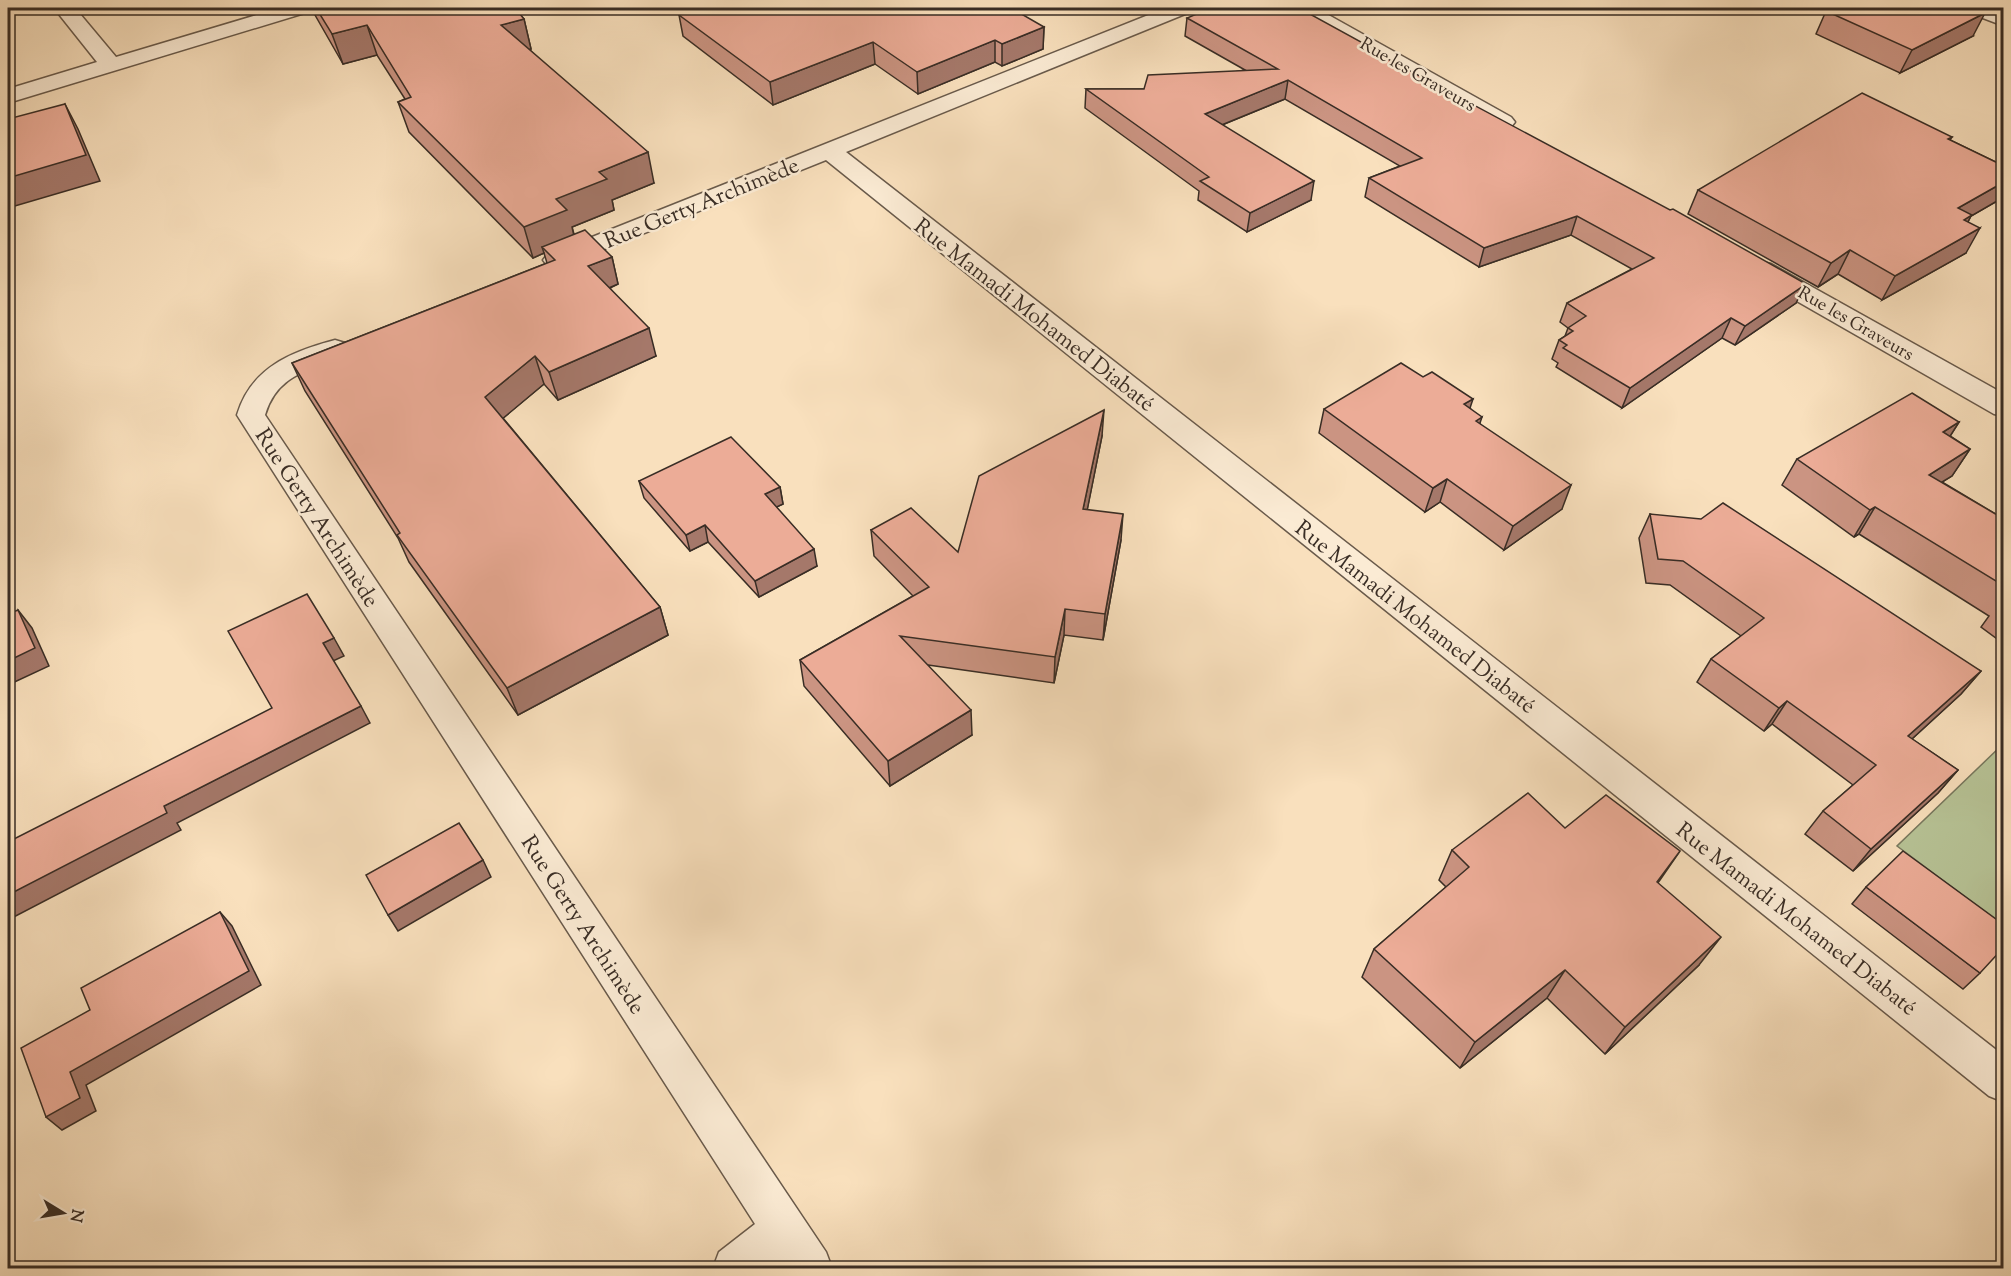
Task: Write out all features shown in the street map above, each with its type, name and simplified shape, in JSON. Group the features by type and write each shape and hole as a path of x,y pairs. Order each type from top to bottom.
{"street":[{"path":"64,8 111,65"},
{"path":"8,96 301,8"},
{"name":"Rue Gerty Archimède","path":"532,270 1183,8"},
{"name":"Rue les Graveurs","path":"1301,8 1518,131"},
{"path":"1974,8 2002,19"},
{"name":"Rue Mamadi Mohamed Diabaté","path":"828,150 2004,1082"},
{"name":"Rue les Graveurs","path":"1745,260 2004,407"},
{"name":"Rue Gerty Archimède","path":"356,340 277,373 264,385 253,401 251,415 810,1269"},
{"path":"735,1269 784,1229"}],"green space":[{"path":"2003,744 2003,925 1897,846"}],"building":[{"path":"316,8 515,8 524,19 501,25 648,152 599,172 607,179 556,199 567,210 524,227 398,102 411,97 367,25 332,34"},
{"path":"699,8 1011,8 1044,27 1002,44 995,40 917,72 873,42 770,82 679,15"},
{"path":"1211,8 1299,8 1372,48 1369,49 1670,210 1673,209 1806,284 1745,326 1731,318 1630,388 1563,348 1567,345 1559,340 1573,331 1568,328 1586,316 1567,303 1654,258 1577,216 1484,248 1369,178 1422,158 1288,80 1205,114 1314,181 1250,213 1200,181 1209,177 1086,89 1144,89 1148,75 1278,69 1187,18"},
{"path":"1834,8 1971,8 1985,13 1912,50 1826,11"},
{"path":"1862,93 1952,137 1948,139 2004,166 2004,182 1958,208 1972,215 1964,220 1980,228 1895,276 1850,250 1831,263 1698,190"},
{"path":"65,104 86,155 8,178 8,119"},
{"path":"585,230 612,257 588,266 649,328 549,372 535,356 485,397 660,607 507,688 397,535 400,533 292,363 555,260 542,247"},
{"path":"1401,363 1423,377 1432,372 1473,399 1464,404 1482,417 1476,421 1571,485 1513,526 1447,479 1433,488 1324,409"},
{"path":"1912,393 1959,422 1943,432 1970,449 1929,475 2004,519 2004,586 1875,507 1870,510 1797,459"},
{"path":"1104,410 1083,509 1123,514 1105,614 1065,609 1055,657 900,636 971,710 888,761 800,660 929,587 871,530 911,508 958,552 979,476"},
{"path":"731,437 780,487 765,494 814,549 755,581 705,525 686,535 639,481"},
{"path":"1723,503 1981,671 1908,736 1958,770 1871,849 1823,811 1876,765 1787,701 1779,708 1711,659 1764,618 1683,561 1658,559 1650,514 1701,519"},
{"path":"307,594 334,638 323,643 361,706 164,806 167,813 8,895 8,842 272,708 228,631"},
{"path":"18,610 35,648 8,661 8,614"},
{"path":"1528,793 1565,828 1606,795 1680,851 1657,882 1721,937 1625,1027 1565,970 1475,1042 1374,949 1469,867 1452,850"},
{"path":"459,823 483,860 388,915 366,875"},
{"path":"1903,851 2004,925 2004,947 1980,973 1866,887"},
{"path":"220,912 249,971 70,1072 80,1098 46,1117 21,1048 90,1010 81,988"}]}
